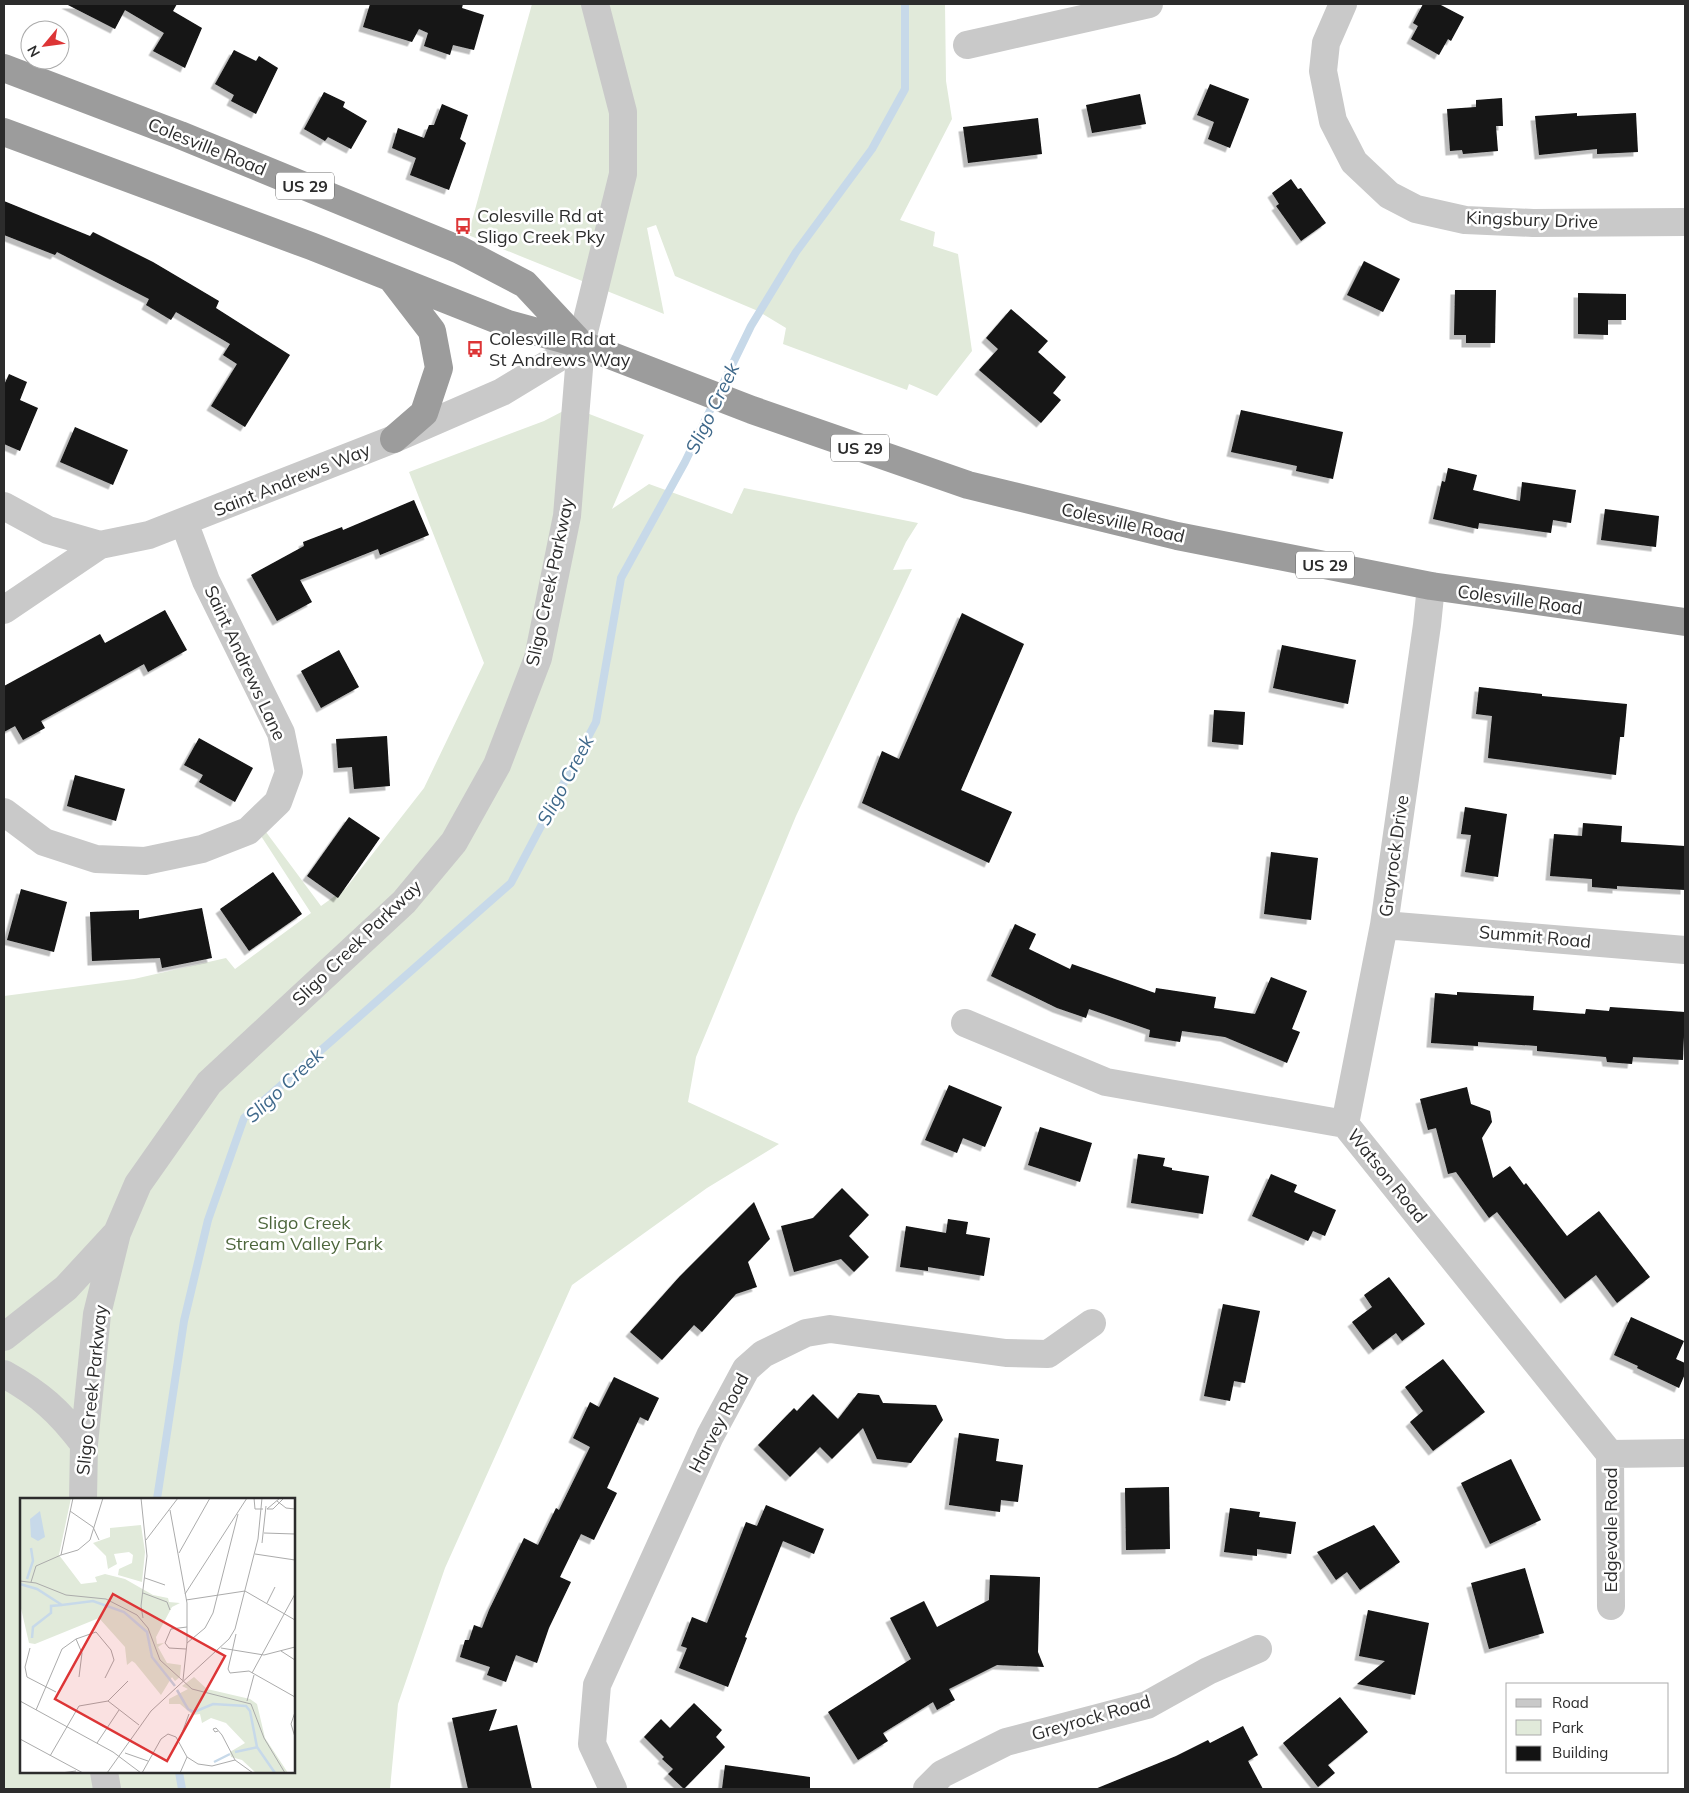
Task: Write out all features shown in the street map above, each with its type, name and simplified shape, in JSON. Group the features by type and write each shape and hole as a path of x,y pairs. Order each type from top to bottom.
{"highway":[{"name":"Colesville Road","path":"4,68 180,135 460,250 525,284 581,344"},
{"name":"Colesville Road","path":"4,132 508,324 581,344 752,410 968,485 1177,536 1431,586 1685,622"},
{"path":"391,278 432,331 439,368 424,413 394,439"}],"street":[{"name":"Sligo Creek Parkway","path":"83,1498 84,1444 97,1314 117,1233 138,1184 209,1083 404,902 454,842 498,765 538,658 567,516 581,344 623,174 623,112 595,4"},
{"path":"968,44 1149,4"},
{"name":"Kingsbury Drive","path":"1343,4 1326,43 1323,72 1333,121 1354,162 1389,195 1416,209 1465,220 1532,223 1685,222"},
{"name":"Saint Andrews Way","path":"4,610 100,545 149,535 394,439 502,392 581,344"},
{"path":"4,506 48,530 100,545"},
{"name":"Saint Andrews Lane","path":"4,812 44,842 96,859 145,861 202,849 248,831 278,802 289,772 281,733 206,581 184,522"},
{"name":"Grayrock Drive","path":"1345,1124 1384,925 1428,625 1431,586"},
{"name":"Summit Road","path":"1384,925 1685,950"},
{"name":"Watson Road","path":"965,1023 1106,1082 1345,1124 1610,1454"},
{"path":"4,1337 66,1288 117,1233"},
{"name":"Harvey Road","path":"613,1789 592,1744 597,1685 710,1436 746,1369 763,1354 806,1333 830,1329 1006,1353 1048,1354 1092,1323"},
{"path":"4,1374 31,1389 63,1416 84,1444"},
{"path":"1610,1454 1685,1453"},
{"name":"Edgevale Road","path":"1610,1454 1611,1606"},
{"name":"Greyrock Road","path":"927,1789 942,1774 1006,1742 1147,1705 1208,1671 1258,1649"},
{"path":"104,1773 107,1789"}],"green space":[{"path":"532,4 945,4 946,81 952,119 900,220 935,232 933,246 958,254 972,351 937,396 909,384 907,390 783,344 786,328 758,311 675,276 656,225 647,228 664,314 468,235"},
{"name":"Sligo Creek Stream Valley Park","path":"571,407 644,435 612,509 649,484 732,514 744,488 918,523 906,542 893,570 912,569 796,816 696,1057 688,1102 779,1144 707,1188 572,1285 445,1568 398,1704 390,1789 4,1789 4,996 134,979 226,958 235,969 311,913 261,836 266,832 321,906 346,888 424,788 484,663 409,472 544,421"}],"building":[{"path":"66,4 177,4 173,11 202,28 185,68 153,51 164,33 125,10 115,29"},
{"path":"370,4 463,4 462,8 484,15 474,50 453,45 450,55 424,46 428,33 419,29 412,42 363,27"},
{"path":"1423,4 1439,4 1464,17 1451,41 1448,39 1439,55 1411,39 1418,26 1413,23"},
{"path":"234,50 256,61 259,56 278,68 256,114 231,101 234,95 215,84"},
{"path":"1210,84 1249,99 1230,148 1208,139 1214,122 1197,115"},
{"path":"324,92 345,102 343,107 367,121 351,149 328,137 325,141 304,129"},
{"path":"1140,94 1146,124 1092,133 1086,105"},
{"path":"1502,98 1503,126 1496,126 1498,151 1463,154 1462,150 1450,151 1447,109 1476,107 1476,100"},
{"path":"442,104 468,115 460,139 466,143 449,190 410,175 416,158 392,148 398,128 424,138 429,125 434,125"},
{"path":"1577,113 1577,116 1636,113 1638,152 1597,154 1597,149 1539,155 1535,116"},
{"path":"1038,118 1042,154 968,163 963,127"},
{"path":"1291,179 1298,189 1301,188 1326,223 1301,241 1276,206 1279,204 1272,193"},
{"path":"4,201 90,236 93,232 153,262 219,301 216,308 290,355 245,427 211,406 237,364 223,355 230,344 176,312 171,320 146,305 149,299 57,252 55,255 4,235"},
{"path":"1364,261 1400,279 1383,312 1347,295"},
{"path":"1455,290 1496,290 1495,343 1466,343 1466,335 1454,335"},
{"path":"1578,293 1626,294 1626,320 1608,320 1608,335 1578,334"},
{"path":"1011,309 1048,341 1038,352 1066,377 1053,393 1061,400 1041,423 979,370 998,349 986,338"},
{"path":"9,374 27,382 20,400 38,408 20,451 4,444 4,385"},
{"path":"1241,410 1343,432 1333,479 1296,471 1297,466 1231,452"},
{"path":"75,427 128,450 113,485 60,462"},
{"path":"1448,468 1477,475 1473,490 1520,501 1522,482 1576,490 1571,523 1553,520 1551,533 1479,523 1478,529 1433,519 1442,481 1445,482"},
{"path":"414,500 429,535 380,555 378,549 300,580 312,602 277,621 251,575 304,546 303,542 342,527 343,530"},
{"path":"1605,509 1659,516 1656,547 1601,540"},
{"path":"165,610 187,650 148,672 144,664 41,721 45,728 23,740 15,726 4,732 4,686 100,634 105,643"},
{"path":"962,613 1024,644 961,790 1012,812 989,863 862,803 882,751 899,759"},
{"path":"1282,645 1356,660 1348,704 1273,688"},
{"path":"339,650 359,687 321,708 301,671"},
{"path":"1479,687 1542,694 1542,696 1627,704 1624,737 1620,737 1616,775 1488,758 1492,716 1476,714"},
{"path":"1214,710 1245,712 1243,745 1212,742"},
{"path":"387,736 390,786 354,789 352,767 338,768 336,739"},
{"path":"199,738 253,768 235,802 199,782 203,775 184,765"},
{"path":"75,775 125,789 116,821 67,806"},
{"path":"1465,807 1507,814 1498,877 1465,872 1471,835 1461,834"},
{"path":"349,817 380,838 338,898 307,876"},
{"path":"1583,823 1622,826 1621,842 1685,846 1685,890 1617,886 1617,889 1592,887 1592,879 1550,876 1554,834 1582,836"},
{"path":"1271,852 1318,858 1311,920 1264,914"},
{"path":"273,872 302,914 249,951 220,909"},
{"path":"21,889 67,902 54,952 7,940"},
{"path":"202,908 212,958 162,968 160,958 92,961 90,912 139,910 139,919"},
{"path":"1015,924 1036,934 1029,949 1070,969 1072,964 1155,993 1156,988 1216,997 1214,1008 1255,1014 1271,977 1307,991 1292,1029 1300,1032 1287,1063 1225,1037 1182,1031 1180,1042 1149,1037 1150,1030 1089,1009 1086,1018 1057,1008 991,976"},
{"path":"1457,992 1534,996 1533,1010 1585,1014 1586,1009 1609,1011 1610,1007 1685,1012 1683,1060 1633,1057 1632,1064 1607,1062 1606,1057 1537,1051 1537,1046 1478,1042 1478,1046 1431,1043 1435,993 1457,995"},
{"path":"949,1085 1002,1107 985,1147 963,1138 957,1153 925,1140"},
{"path":"1467,1087 1471,1104 1490,1111 1492,1122 1482,1138 1493,1178 1510,1166 1524,1185 1526,1183 1567,1236 1599,1211 1650,1277 1617,1303 1596,1275 1565,1299 1497,1212 1489,1218 1456,1172 1448,1174 1436,1128 1428,1130 1420,1099"},
{"path":"1040,1127 1092,1143 1080,1182 1028,1165"},
{"path":"1138,1154 1165,1158 1163,1166 1172,1168 1172,1170 1209,1176 1203,1214 1131,1203"},
{"path":"1271,1174 1297,1185 1294,1192 1336,1210 1325,1236 1313,1231 1308,1241 1252,1216"},
{"path":"842,1188 869,1215 849,1236 869,1257 854,1272 841,1259 794,1272 781,1226 813,1218"},
{"path":"754,1202 770,1239 748,1262 757,1287 736,1294 702,1332 694,1325 662,1360 630,1332 680,1276"},
{"path":"948,1219 968,1222 966,1234 990,1238 984,1276 928,1267 928,1271 900,1267 906,1226 946,1233"},
{"path":"1389,1277 1425,1324 1402,1341 1396,1333 1373,1350 1352,1322 1372,1307 1364,1295"},
{"path":"1223,1304 1260,1311 1245,1383 1234,1381 1230,1401 1204,1396"},
{"path":"1631,1317 1684,1341 1676,1359 1685,1363 1685,1374 1679,1388 1614,1355"},
{"path":"1443,1359 1485,1412 1433,1451 1410,1422 1423,1411 1405,1387"},
{"path":"614,1377 659,1398 648,1421 640,1417 607,1488 617,1493 594,1540 581,1534 560,1577 571,1582 549,1628 537,1663 516,1655 506,1682 487,1675 490,1667 460,1657 465,1640 469,1640 474,1625 482,1628 524,1538 538,1545 556,1508 559,1510 590,1447 573,1438 590,1402 599,1407"},
{"path":"858,1393 879,1395 883,1403 936,1405 943,1420 911,1463 877,1459 863,1428 832,1459 820,1447 790,1477 758,1445 794,1408 797,1411 813,1394 838,1419"},
{"path":"959,1433 999,1439 996,1461 1023,1465 1018,1502 1001,1500 1000,1512 949,1505"},
{"path":"1511,1459 1541,1520 1490,1544 1461,1483"},
{"path":"1169,1487 1170,1549 1126,1550 1125,1488"},
{"path":"766,1505 824,1529 814,1554 783,1541 745,1637 747,1638 728,1687 679,1668 687,1648 681,1646 692,1617 707,1623 746,1522 757,1526"},
{"path":"1230,1508 1260,1512 1259,1517 1296,1522 1291,1554 1257,1549 1257,1556 1224,1552"},
{"path":"1374,1525 1400,1562 1360,1590 1347,1572 1336,1580 1317,1552"},
{"path":"1525,1568 1544,1633 1489,1649 1471,1583"},
{"path":"990,1575 1040,1577 1038,1652 1044,1667 997,1665 949,1689 955,1700 937,1710 933,1702 883,1733 888,1741 858,1760 828,1712 911,1659 890,1618 924,1601 937,1627 989,1600"},
{"path":"1368,1610 1429,1623 1415,1695 1357,1684 1385,1661 1359,1656"},
{"path":"1340,1697 1368,1732 1328,1765 1335,1773 1318,1787 1283,1743"},
{"path":"694,1703 722,1730 716,1737 725,1747 684,1789 668,1774 673,1769 662,1759 664,1757 644,1737 661,1719 670,1728"},
{"path":"497,1709 489,1731 517,1725 532,1789 468,1789 452,1718"},
{"path":"1243,1726 1258,1755 1248,1761 1263,1789 1095,1789 1176,1756 1208,1740 1210,1743"},
{"path":"725,1765 810,1777 810,1789 722,1789"}],"waterway":[{"name":"Sligo Creek","path":"157,1498 184,1321 208,1220 244,1118 511,883 596,722 621,578 685,462 751,326 796,252 872,149 905,89 905,4"},
{"name":"Sligo Creek","path":"179,1773 182,1789"}],"place":[{"name":"Colesville Rd at Sligo Creek Pky","path":"463,226"},
{"name":"Colesville Rd at St Andrews Way","path":"475,349"}]}
